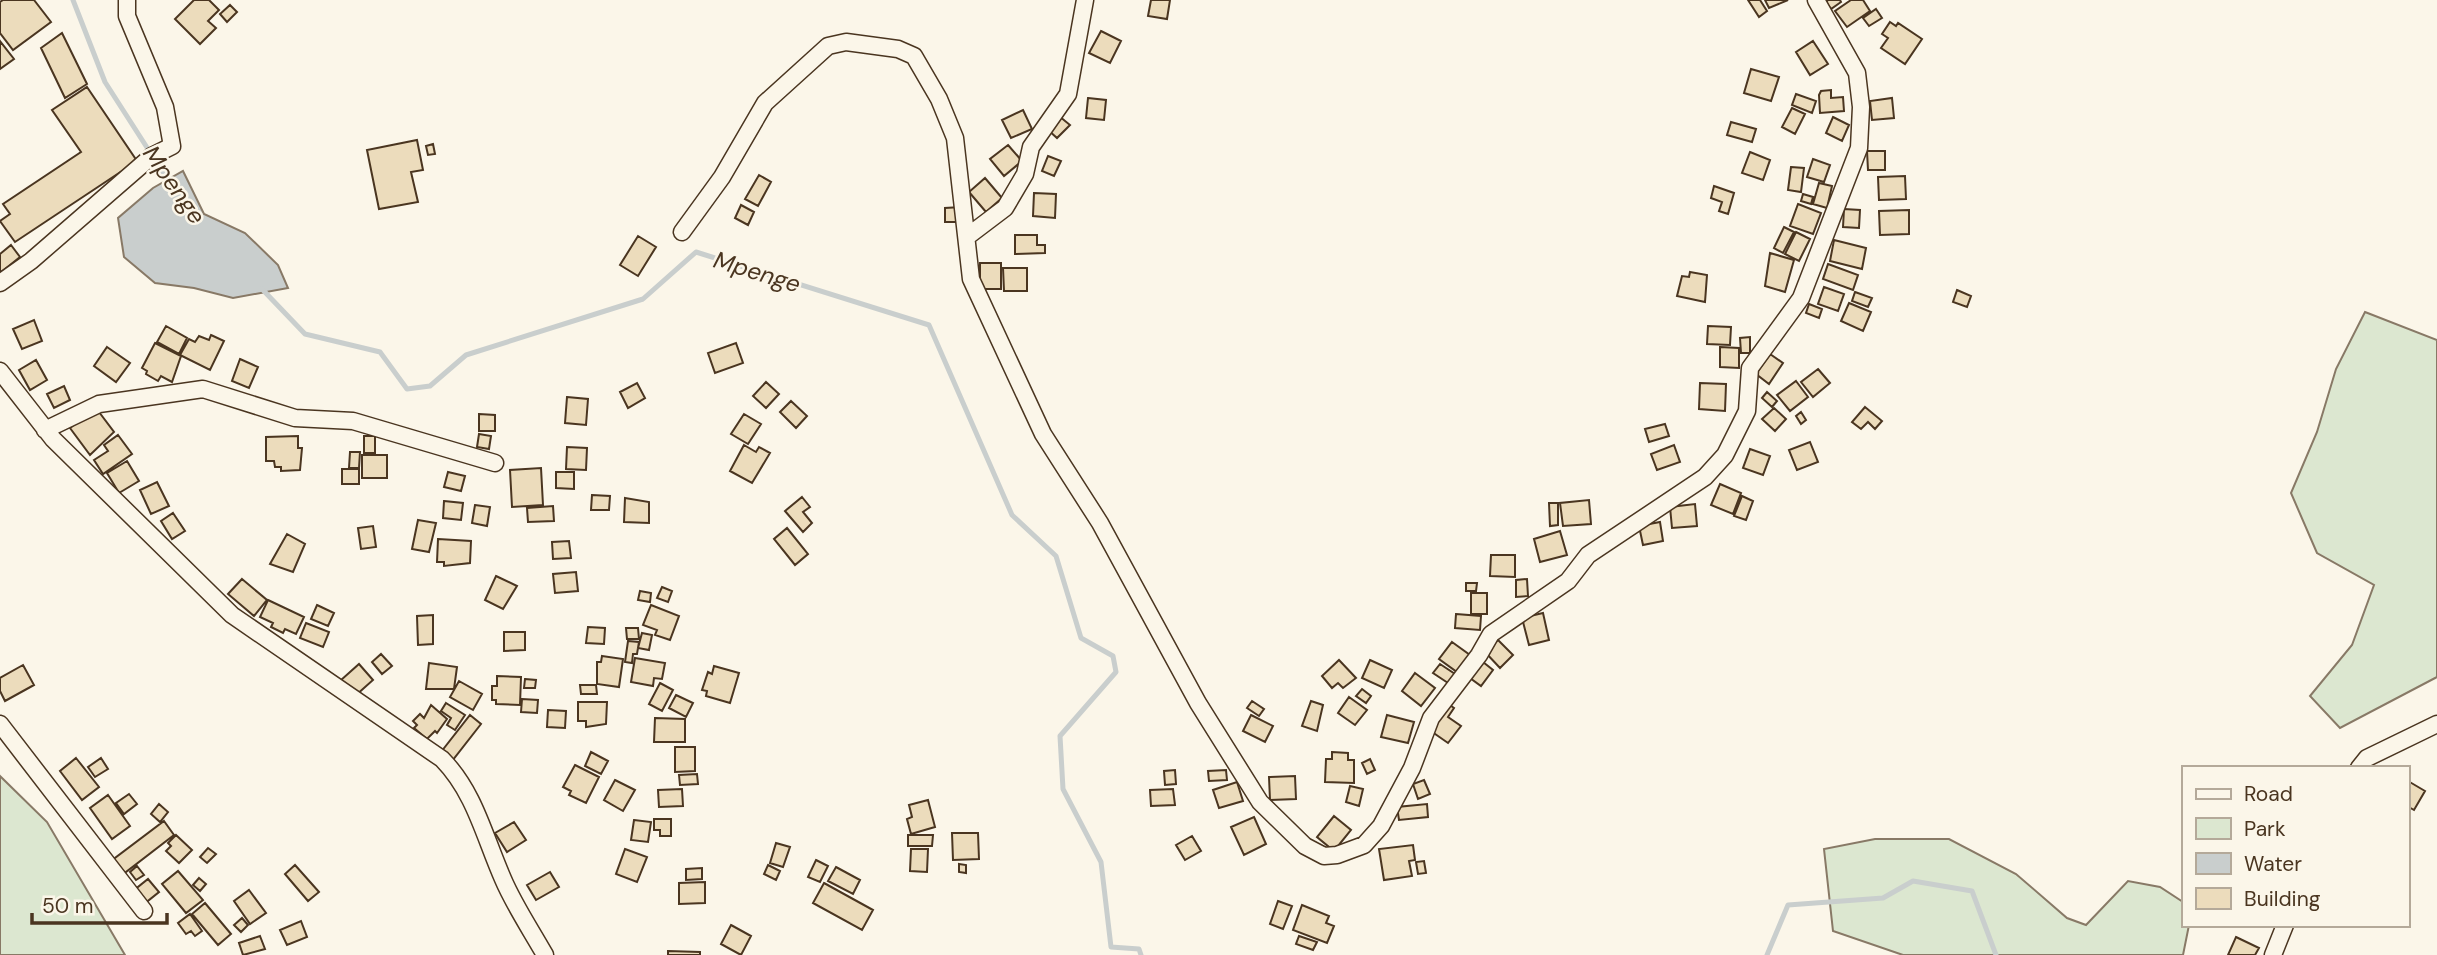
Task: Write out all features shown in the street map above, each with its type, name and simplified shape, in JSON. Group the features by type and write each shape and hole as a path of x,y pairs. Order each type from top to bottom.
{"street":[{"path":"0,283 31,261 152,156 172,146 165,107 127,16 127,0"},
{"path":"968,236 1005,208 1025,174 1031,147 1068,94 1085,0"},
{"path":"682,232 722,177 765,103 828,46 846,43 898,49 914,56 921,65 955,138 971,279 1043,434 1100,523 1198,703 1267,812 1305,846 1324,856 1336,855 1364,845 1381,826 1412,768 1431,718 1479,655 1491,634 1568,581 1588,555 1705,477 1725,455 1747,411 1750,368 1801,298 1859,148 1861,107 1857,73 1816,0"},
{"path":"0,371 45,430 232,615 442,759 460,777 471,795 503,881 545,955"},
{"path":"45,430 99,404 204,388 295,418 353,421 495,463"},
{"path":"0,724 144,911"},
{"path":"2361,766 2367,758 2437,724"},
{"path":"2273,955 2284,927"}],"green space":[{"path":"2365,312 2437,340 2437,677 2340,728 2310,696 2352,645 2374,585 2317,553 2291,493 2317,432 2336,369"},
{"path":"0,776 47,822 125,955 0,955"},
{"path":"1875,839 1949,839 2016,874 2067,918 2086,925 2128,881 2160,887 2182,901 2182,927 2189,927 2183,955 1903,955 1833,931 1824,849"}],"water":[{"path":"183,171 204,214 245,233 278,265 288,288 233,298 194,288 155,283 124,257 118,218 153,188"}],"building":[{"path":"34,0 51,22 13,50 0,33 0,2"},
{"path":"194,0 209,0 219,10 208,21 216,28 200,44 175,19"},
{"path":"1151,0 1170,0 1167,19 1148,16"},
{"path":"1748,0 1760,0 1767,11 1759,17"},
{"path":"1765,0 1788,0 1769,8"},
{"path":"1851,0 1863,0 1870,11 1847,27 1835,11"},
{"path":"1826,2 1841,2 1831,9"},
{"path":"230,5 237,12 227,22 220,14"},
{"path":"1876,9 1882,18 1869,26 1863,18"},
{"path":"1890,22 1896,26 1898,23 1922,39 1905,64 1881,48 1888,38 1882,34"},
{"path":"1101,31 1121,41 1110,63 1089,53"},
{"path":"62,33 87,84 65,98 41,48"},
{"path":"0,41 14,59 0,69"},
{"path":"1813,41 1828,64 1810,75 1796,52"},
{"path":"1751,69 1779,77 1771,101 1744,93"},
{"path":"87,87 137,161 15,242 0,221 10,214 3,204 81,152 52,110"},
{"path":"1831,90 1831,98 1843,97 1844,111 1820,113 1819,95 1821,91"},
{"path":"1796,94 1816,101 1812,113 1792,105"},
{"path":"1088,98 1106,100 1104,120 1086,118"},
{"path":"1892,98 1894,118 1872,120 1870,101"},
{"path":"1792,108 1805,114 1795,134 1782,127"},
{"path":"1023,110 1032,129 1011,138 1002,120"},
{"path":"1059,116 1070,125 1057,138 1047,129"},
{"path":"1833,117 1849,125 1842,141 1826,133"},
{"path":"1731,122 1756,129 1752,142 1727,135"},
{"path":"417,140 423,170 411,172 418,202 379,209 367,150"},
{"path":"433,144 435,154 428,155 426,146"},
{"path":"1008,145 1022,161 1004,176 990,159"},
{"path":"1867,151 1885,151 1885,170 1868,170"},
{"path":"1750,152 1770,160 1763,180 1742,173"},
{"path":"1048,156 1061,161 1054,176 1042,171"},
{"path":"1813,159 1830,165 1824,182 1807,177"},
{"path":"1791,167 1804,168 1801,192 1788,190"},
{"path":"759,175 771,182 758,206 745,199"},
{"path":"1905,176 1906,199 1879,200 1878,177"},
{"path":"985,178 1002,198 986,212 969,192"},
{"path":"1819,183 1832,186 1827,208 1813,204"},
{"path":"1714,186 1734,193 1728,214 1719,211 1722,202 1711,198"},
{"path":"1034,193 1056,194 1055,218 1033,216"},
{"path":"1803,194 1813,197 1811,204 1801,201"},
{"path":"1798,204 1821,213 1813,234 1790,226"},
{"path":"741,205 754,212 748,225 735,218"},
{"path":"961,207 962,222 945,222 945,208"},
{"path":"1844,209 1860,210 1859,228 1843,227"},
{"path":"1909,210 1909,234 1880,235 1879,211"},
{"path":"1784,227 1794,232 1783,253 1774,248"},
{"path":"1796,232 1810,239 1799,261 1785,254"},
{"path":"1015,235 1037,235 1037,245 1045,245 1045,253 1015,254"},
{"path":"638,236 656,247 638,276 620,265"},
{"path":"1834,240 1866,248 1862,269 1830,261"},
{"path":"11,245 20,257 0,273 0,254"},
{"path":"1770,253 1794,260 1785,292 1765,286"},
{"path":"980,263 1001,263 1001,289 980,289"},
{"path":"1828,264 1858,275 1853,290 1823,279"},
{"path":"1003,268 1027,268 1027,291 1004,291"},
{"path":"1690,272 1707,275 1705,302 1677,296 1682,276 1689,277"},
{"path":"1824,287 1844,294 1838,311 1818,304"},
{"path":"1957,290 1971,296 1967,307 1953,302"},
{"path":"1855,292 1872,298 1868,307 1852,301"},
{"path":"1849,303 1871,312 1863,331 1841,321"},
{"path":"1809,304 1822,309 1819,318 1806,313"},
{"path":"34,320 42,341 22,349 13,329"},
{"path":"166,326 187,338 179,354 157,342"},
{"path":"1708,326 1731,327 1730,345 1707,344"},
{"path":"211,335 224,341 210,370 180,355 189,339 195,342 199,336 209,340"},
{"path":"1750,337 1750,353 1741,353 1740,338"},
{"path":"155,343 181,356 172,382 161,376 158,381 146,374 147,371 142,368"},
{"path":"736,343 743,363 715,373 708,353"},
{"path":"107,347 130,363 116,382 94,366"},
{"path":"1720,347 1739,348 1739,368 1720,367"},
{"path":"1770,354 1783,363 1769,384 1756,374"},
{"path":"240,359 258,367 249,388 232,381"},
{"path":"36,360 47,380 30,390 19,370"},
{"path":"1818,369 1830,383 1813,397 1801,382"},
{"path":"1796,381 1808,397 1790,411 1777,395"},
{"path":"766,382 779,394 766,408 753,396"},
{"path":"637,383 645,398 628,408 620,392"},
{"path":"1700,383 1726,384 1725,411 1699,409"},
{"path":"64,386 70,400 54,408 47,394"},
{"path":"1767,392 1777,401 1772,407 1762,398"},
{"path":"567,397 588,399 586,425 565,423"},
{"path":"791,401 807,416 796,428 780,412"},
{"path":"1865,407 1882,421 1875,429 1868,422 1861,429 1852,422"},
{"path":"96,408 114,432 90,455 70,428"},
{"path":"1774,408 1786,419 1775,431 1762,419"},
{"path":"1801,412 1806,420 1801,424 1796,416"},
{"path":"479,414 495,415 495,431 479,431"},
{"path":"744,414 761,424 748,444 731,434"},
{"path":"1665,424 1669,436 1649,442 1645,429"},
{"path":"479,434 491,436 489,449 477,447"},
{"path":"118,435 132,454 103,474 94,460 108,451 104,445"},
{"path":"298,436 298,448 302,448 300,470 281,471 281,467 275,467 274,461 266,461 266,437"},
{"path":"364,436 375,436 375,453 364,453"},
{"path":"1810,442 1818,462 1797,470 1789,450"},
{"path":"744,445 756,452 759,447 770,453 752,483 730,471"},
{"path":"1674,445 1680,462 1657,470 1651,454"},
{"path":"567,447 587,448 586,470 566,469"},
{"path":"1750,449 1770,456 1763,475 1743,468"},
{"path":"350,452 360,452 359,468 349,468"},
{"path":"362,455 387,455 387,478 362,478"},
{"path":"127,461 139,481 119,493 107,473"},
{"path":"541,468 543,505 512,507 510,470"},
{"path":"342,469 359,469 359,484 342,484"},
{"path":"448,472 465,476 461,491 444,487"},
{"path":"556,472 574,472 574,489 556,488"},
{"path":"157,482 169,506 151,514 140,490"},
{"path":"1720,484 1741,493 1733,514 1711,505"},
{"path":"592,495 610,496 609,510 591,510"},
{"path":"1742,496 1753,501 1746,520 1734,516"},
{"path":"802,497 810,507 803,512 812,523 803,532 785,511"},
{"path":"625,498 649,502 649,523 624,522"},
{"path":"1589,500 1591,524 1563,526 1560,503"},
{"path":"444,501 463,503 461,520 443,518"},
{"path":"1549,503 1558,503 1558,525 1550,526"},
{"path":"1695,504 1697,526 1672,528 1670,507"},
{"path":"475,505 490,507 487,526 472,523"},
{"path":"553,506 554,521 528,522 527,508"},
{"path":"173,513 185,531 172,539 161,521"},
{"path":"418,520 436,523 429,552 412,549"},
{"path":"1660,522 1663,541 1643,545 1639,526"},
{"path":"373,526 376,547 361,549 358,528"},
{"path":"787,528 808,554 795,565 774,539"},
{"path":"1560,531 1567,555 1540,562 1534,539"},
{"path":"287,534 305,544 293,572 270,564"},
{"path":"438,539 471,541 470,563 444,566 444,562 437,562"},
{"path":"569,541 571,558 553,559 552,542"},
{"path":"1491,555 1515,555 1515,577 1490,576"},
{"path":"576,572 578,591 555,593 553,574"},
{"path":"496,576 517,586 503,609 485,600"},
{"path":"242,579 267,600 254,616 228,594"},
{"path":"1527,579 1528,596 1516,597 1516,580"},
{"path":"1466,583 1477,583 1476,591 1466,591"},
{"path":"662,587 672,591 668,602 657,598"},
{"path":"640,591 651,593 650,602 638,600"},
{"path":"1471,593 1487,593 1487,614 1471,614"},
{"path":"268,600 304,617 296,634 285,629 283,633 271,627 273,623 260,617"},
{"path":"317,605 334,613 328,626 311,619"},
{"path":"651,605 679,616 670,640 655,635 657,630 643,625"},
{"path":"1543,613 1549,640 1529,645 1522,618"},
{"path":"1456,614 1481,616 1480,630 1455,628"},
{"path":"433,615 433,644 418,645 417,616"},
{"path":"306,623 329,632 323,647 300,638"},
{"path":"588,627 605,628 604,644 586,643"},
{"path":"626,628 638,628 639,639 627,639"},
{"path":"504,632 525,632 525,650 504,651"},
{"path":"642,633 652,635 649,650 638,648"},
{"path":"1498,640 1513,655 1500,668 1485,652"},
{"path":"628,641 639,642 632,663 625,662"},
{"path":"1452,642 1470,655 1457,672 1439,659"},
{"path":"381,654 392,666 382,674 372,662"},
{"path":"602,656 623,659 619,687 597,684 597,662 601,662"},
{"path":"635,658 665,663 662,679 654,678 653,686 631,682"},
{"path":"1339,660 1356,678 1343,688 1338,683 1332,688 1322,676"},
{"path":"1370,660 1392,670 1384,688 1362,678"},
{"path":"1483,662 1493,670 1481,686 1470,678"},
{"path":"429,663 457,667 454,689 426,689"},
{"path":"359,664 373,680 355,696 341,680"},
{"path":"1440,664 1455,674 1448,683 1433,673"},
{"path":"23,665 34,685 5,701 0,691 0,678"},
{"path":"714,666 739,673 730,703 706,696 707,691 702,690 708,672 712,674"},
{"path":"1415,673 1435,688 1421,706 1402,691"},
{"path":"497,676 521,677 520,705 496,704 496,700 492,700 492,686 497,686"},
{"path":"525,679 536,680 535,688 524,688"},
{"path":"459,681 482,694 473,710 450,697"},
{"path":"660,683 673,690 662,711 649,704"},
{"path":"580,685 596,685 597,694 581,694"},
{"path":"1362,689 1371,696 1366,703 1356,696"},
{"path":"676,695 693,703 686,717 669,708"},
{"path":"1349,697 1367,710 1355,725 1338,713"},
{"path":"522,699 538,700 537,713 521,712"},
{"path":"1252,701 1264,709 1259,716 1247,708"},
{"path":"1311,701 1323,705 1317,731 1302,726"},
{"path":"578,702 607,702 606,724 586,727 586,721 578,721"},
{"path":"446,703 465,715 455,730 447,725 451,718 441,711"},
{"path":"1447,703 1454,708 1448,717 1461,726 1448,743 1428,729"},
{"path":"431,705 447,719 437,733 435,731 427,739 414,728 417,725 413,721 420,714 424,718"},
{"path":"548,710 566,711 565,728 547,727"},
{"path":"470,715 481,724 452,761 441,752"},
{"path":"1251,715 1273,726 1265,742 1243,731"},
{"path":"1387,715 1414,722 1408,743 1381,737"},
{"path":"655,718 685,719 685,742 654,742"},
{"path":"675,747 695,747 695,771 675,772"},
{"path":"591,752 608,761 601,774 585,766"},
{"path":"1332,752 1348,753 1348,760 1354,760 1354,783 1325,782 1326,759 1332,759"},
{"path":"76,758 99,787 82,800 60,771"},
{"path":"101,758 108,769 95,777 88,767"},
{"path":"1370,759 1375,770 1367,774 1362,763"},
{"path":"575,765 599,777 586,803 569,795 571,791 563,787"},
{"path":"1175,770 1176,784 1165,785 1164,771"},
{"path":"1226,770 1227,780 1209,781 1208,771"},
{"path":"697,774 698,784 680,785 679,775"},
{"path":"1295,776 1296,799 1270,800 1269,777"},
{"path":"615,780 635,790 623,811 604,800"},
{"path":"1424,780 1430,794 1418,799 1413,784"},
{"path":"1237,782 1243,801 1219,808 1213,790"},
{"path":"2409,782 2425,791 2414,810 2409,807"},
{"path":"1350,786 1363,789 1359,806 1346,802"},
{"path":"682,789 683,806 659,807 658,790"},
{"path":"1173,789 1175,805 1151,806 1150,790"},
{"path":"129,794 137,804 124,814 116,803"},
{"path":"108,795 130,826 112,839 90,808"},
{"path":"928,800 935,827 911,834 907,819 912,817 909,805"},
{"path":"159,804 168,812 160,822 151,814"},
{"path":"1427,804 1428,817 1399,820 1397,807"},
{"path":"1334,816 1351,830 1334,851 1317,837"},
{"path":"1254,817 1266,844 1244,855 1231,827"},
{"path":"654,819 671,819 671,836 660,836 660,830 654,830"},
{"path":"634,820 651,822 648,842 631,840"},
{"path":"164,821 174,835 122,875 111,861"},
{"path":"514,822 526,840 507,852 495,833"},
{"path":"952,833 978,833 979,859 953,860"},
{"path":"176,835 192,850 179,863 166,851 171,846 168,843"},
{"path":"908,835 933,835 932,846 908,846"},
{"path":"1192,836 1201,851 1185,860 1176,845"},
{"path":"776,843 790,847 783,867 770,863"},
{"path":"1413,845 1415,860 1409,861 1412,876 1384,880 1379,849"},
{"path":"208,848 216,854 207,863 200,857"},
{"path":"625,849 647,857 637,882 616,874"},
{"path":"911,849 928,849 927,872 910,871"},
{"path":"816,860 828,866 820,882 808,877"},
{"path":"1424,861 1426,873 1418,874 1416,862"},
{"path":"959,864 966,865 966,873 959,872"},
{"path":"295,865 319,892 308,901 285,874"},
{"path":"768,865 780,871 776,880 764,874"},
{"path":"137,866 144,875 136,880 130,872"},
{"path":"836,867 860,880 853,894 828,881"},
{"path":"702,868 702,879 686,880 686,869"},
{"path":"178,871 203,900 186,913 162,884"},
{"path":"550,872 559,887 536,900 527,885"},
{"path":"199,878 206,884 200,891 193,885"},
{"path":"148,879 159,892 144,904 133,891"},
{"path":"705,882 705,903 679,904 679,883"},
{"path":"824,883 873,910 862,930 813,903"},
{"path":"249,890 266,913 250,924 234,901"},
{"path":"1278,901 1292,906 1283,929 1270,924"},
{"path":"205,903 231,934 218,945 192,914"},
{"path":"1302,905 1329,916 1326,923 1334,926 1327,943 1293,930"},
{"path":"190,914 202,931 195,936 191,931 186,934 178,923"},
{"path":"242,918 248,925 241,932 234,925"},
{"path":"301,921 307,937 287,945 280,930"},
{"path":"731,925 751,936 741,955 721,944"},
{"path":"260,936 265,949 243,955 239,943"},
{"path":"1299,936 1317,942 1313,950 1296,944"},
{"path":"2236,937 2259,948 2255,955 2228,955"},
{"path":"668,951 700,952 700,955 668,955"}],"waterway":[{"name":"Mpenge","path":"73,0 105,82 171,185"},
{"name":"Mpenge","path":"262,289 305,334 380,352 407,389 430,386 466,355 643,299 696,252 929,325 1012,515 1056,556 1081,638 1113,656 1116,672 1060,736 1063,789 1101,862 1111,947 1139,949 1141,955"},
{"name":"Mpenge","path":"1767,955 1788,905 1883,898 1913,881 1972,891 1996,955"}]}
